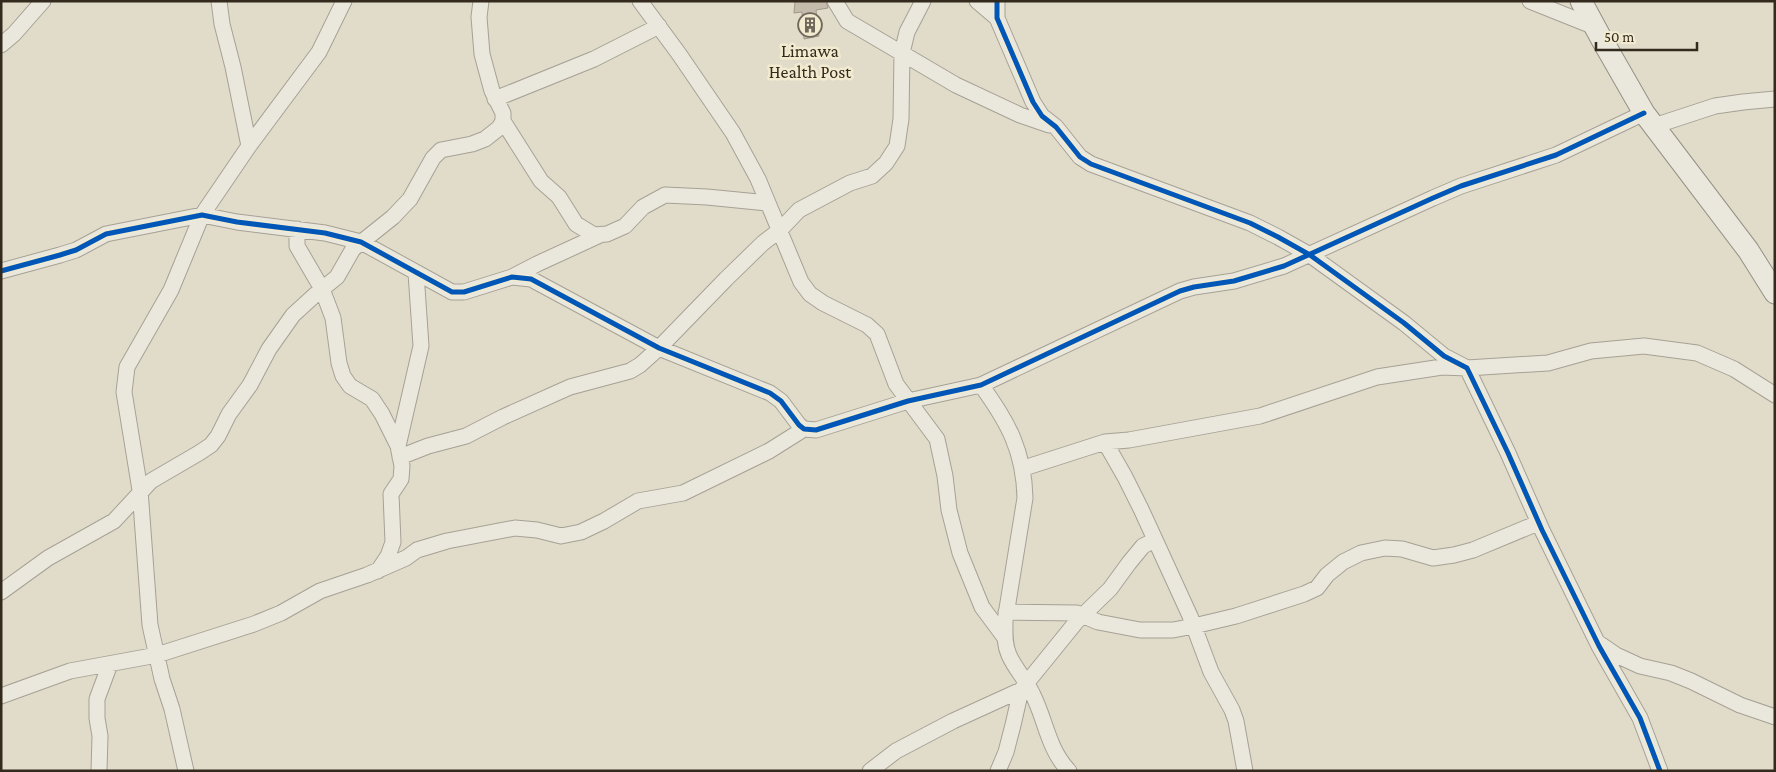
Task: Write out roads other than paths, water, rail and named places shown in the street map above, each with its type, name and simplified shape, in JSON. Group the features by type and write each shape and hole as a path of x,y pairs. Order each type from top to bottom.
{"street":[{"path":"1,45 14,34 43,1"},
{"path":"220,1 222,24 249,146"},
{"path":"186,771 148,616 140,492 124,392 127,367 171,290 202,215 249,146 319,52 344,1"},
{"path":"1,592 48,558 114,521 151,481 199,454 211,445 233,408 250,385 269,349 293,315 337,277 353,249 393,217 410,199 433,158 441,150 466,146 485,139 499,128 503,121 503,113 492,91 482,54 481,1"},
{"path":"640,1 679,54 733,134 758,179 801,282 810,294 866,325 877,334 896,384 937,439 945,476 949,510 960,552 982,607 1005,638"},
{"path":"835,1 847,21 956,85 1020,115 1056,127"},
{"path":"399,452 466,436 570,387 630,372 659,348 762,243 780,230 799,210 850,184 872,176 886,163 897,146 901,119 902,53 907,32 923,1"},
{"path":"976,1 997,18"},
{"path":"997,1 997,18 1033,102 1042,116 1056,127 1080,157 1091,164 1250,223 1310,255 1404,323 1444,356 1467,368 1508,453 1538,523 1596,642 1640,718 1660,771"},
{"path":"1530,1 1595,27"},
{"path":"1582,1 1649,120 1748,250 1775,293"},
{"path":"495,99 594,59 658,26"},
{"path":"512,277 530,279 659,348 770,393 781,401 799,425 804,429 816,430 908,401 981,386 1180,291 1234,280 1284,266 1461,186 1556,155 1649,120 1715,106 1775,99"},
{"path":"503,121 541,181 559,197 571,218 586,231 600,236"},
{"path":"1,271 76,250 106,234 202,215 237,222 325,232 361,242 452,292 464,292 512,277 537,264 625,226 643,207 665,195 707,196 768,203"},
{"path":"297,229 297,246 322,289 332,318 338,363 343,376 350,386 372,399 382,414 399,452 402,466 401,479 391,494 393,542 388,556 378,571"},
{"path":"399,452 421,346 416,273"},
{"path":"1024,468 1105,442 1138,438 1260,416 1377,377 1442,367 1467,368 1548,363 1590,350 1644,346 1697,353 1734,369 1775,395"},
{"path":"981,386 999,410 1008,427 1024,468 1025,498 1006,612 1005,638 1010,656 1024,687 1041,712 1054,751 1060,762 1069,771"},
{"path":"1,696 70,671 157,655 263,620 281,613 320,591 378,571 428,546 486,532 515,528 537,530 561,536 581,532 604,522 638,501 683,493 769,451 804,429"},
{"path":"1105,442 1125,477 1155,540 1194,626 1211,672 1236,721 1245,771"},
{"path":"1006,612 1077,613 1098,622 1140,630 1173,630 1236,616 1304,594 1317,588 1327,575 1343,562 1361,553 1384,548 1402,549 1433,558 1454,556 1474,550 1538,523"},
{"path":"998,771 1006,752 1024,687 1082,616 1110,590 1144,546 1155,540"},
{"path":"1596,642 1616,655 1640,666 1685,678 1740,704 1775,717"},
{"path":"99,771 100,736 97,718 97,699 110,664"},
{"path":"870,771 896,751 952,721 1024,687"}],"place":[{"name":"Limawa Health Post","path":"810,25"}]}
